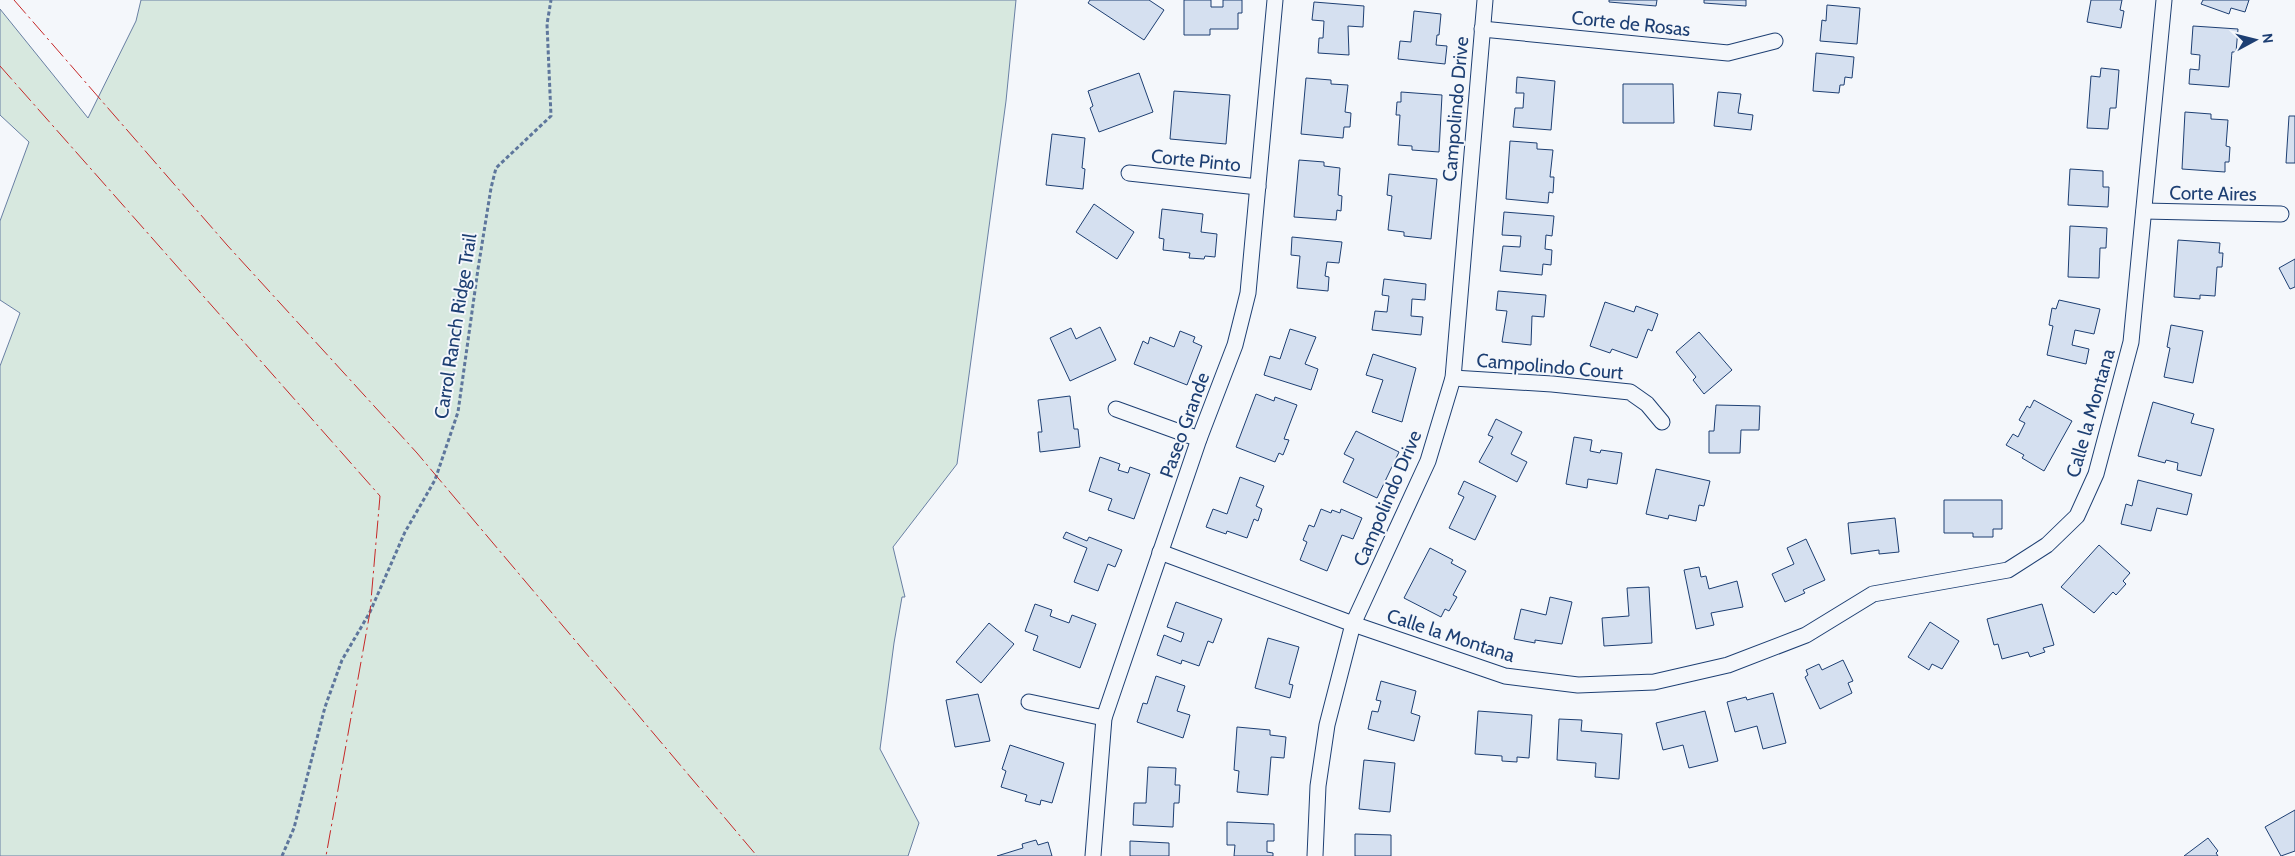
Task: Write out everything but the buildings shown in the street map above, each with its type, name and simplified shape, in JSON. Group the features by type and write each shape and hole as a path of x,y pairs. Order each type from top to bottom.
{"street":[{"name":"Paseo Grande","path":"1093,856 1104,718 1199,438 1235,345 1248,293 1275,0"},
{"name":"Campolindo Drive","path":"1315,856 1318,786 1327,725 1353,624 1428,461 1453,378 1484,0"},
{"name":"Calle la Montana","path":"1160,552 1353,624 1505,676 1578,685 1654,682 1728,665 1806,635 1873,594 2008,570 2047,545 2077,516 2096,474 2131,342 2164,0"},
{"name":"Corte de Rosas","path":"1482,29 1728,53 1775,41"},
{"name":"Corte Pinto","path":"1129,173 1258,188"},
{"name":"Corte Aires","path":"2144,211 2281,214"},
{"name":"Campolindo Court","path":"1453,378 1552,384 1630,392 1647,404 1662,422"},
{"path":"1116,408 1199,438"},
{"path":"1029,702 1104,718"}],"path":[{"name":"Carrol Ranch Ridge Trail","path":"282,856 294,828 325,707 342,660 370,612 405,532 435,480 458,412 478,269 496,168 551,116 547,24 551,0"}],"shaded area":[{"path":"141,0 1016,0 1006,101 957,464 893,547 905,597 902,597 894,643 880,749 919,823 908,856 0,856 0,366 20,313 0,300 0,221 29,142 0,115 0,9 88,118 136,21"}],"power":[{"path":"14,0 227,245 417,453 757,856"},
{"path":"0,66 380,496 370,612 326,856"}]}
